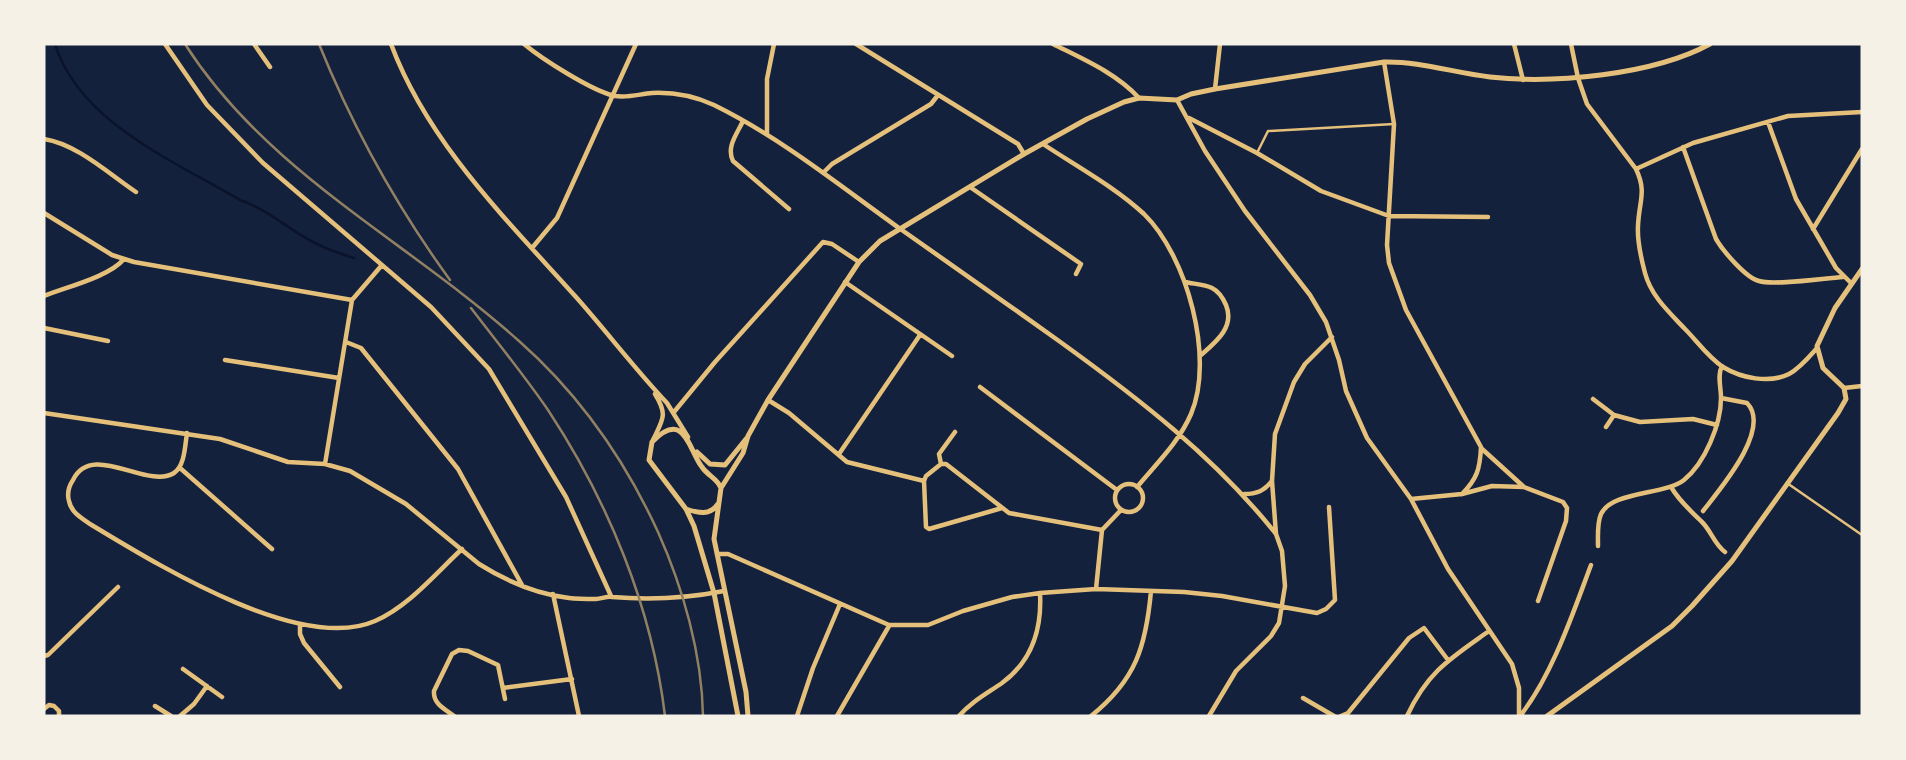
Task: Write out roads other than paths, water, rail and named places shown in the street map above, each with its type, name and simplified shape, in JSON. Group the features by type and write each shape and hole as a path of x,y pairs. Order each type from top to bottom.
{"street":[{"path":"165,44 207,105 244,144 307,203 382,265 447,324 489,369 566,497 611,596"},
{"path":"254,44 270,67"},
{"path":"391,44 402,73 461,165 674,412 701,466 716,479 721,488"},
{"path":"524,44 538,56 613,95 672,93 691,96 713,104 767,134 824,172 1126,390 1180,435 1243,494 1276,534"},
{"path":"532,248 558,218 636,44"},
{"path":"767,134 767,79 774,44"},
{"path":"856,44 1018,144 1024,155"},
{"path":"1053,44 1108,73 1139,97"},
{"path":"1215,89 1220,44"},
{"path":"1514,44 1523,80"},
{"path":"1571,44 1587,104 1636,169 1643,190 1638,229 1646,277 1668,312 1722,366 1739,375 1756,379 1788,374 1817,348"},
{"path":"694,449 710,464 725,465 748,436 768,400 845,282 859,262 880,241 1043,144 1104,111 1139,97 1177,100 1215,89 1399,61 1489,77 1523,80 1578,78 1676,60 1710,44"},
{"path":"1384,62 1394,124 1388,216 1389,263 1406,310 1481,447 1524,487"},
{"path":"824,172 832,164 931,104 938,95"},
{"path":"1177,100 1205,151 1245,211 1310,295 1332,337 1346,391 1367,438 1410,499 1448,569 1516,675 1520,716"},
{"path":"1636,169 1683,147 1768,121 1808,114 1862,112"},
{"path":"1188,118 1257,153 1321,191 1388,216 1488,217"},
{"path":"743,121 731,145 729,154 733,161 787,207 789,200"},
{"path":"1768,121 1796,199 1843,277 1851,283"},
{"path":"44,139 62,144 80,154 136,192"},
{"path":"1043,144 1119,195 1145,216 1160,236 1185,282 1195,318 1201,355 1196,401 1180,435 1138,487"},
{"path":"1683,147 1716,239 1722,249 1752,278 1768,283 1843,277"},
{"path":"1813,229 1862,149"},
{"path":"970,187 1081,264 1076,274"},
{"path":"44,213 94,245 124,259 352,300"},
{"path":"674,412 715,362 823,242 832,244 859,262"},
{"path":"44,296 118,267 124,259"},
{"path":"325,464 352,300 382,265"},
{"path":"1547,716 1672,626 1732,561 1842,406 1846,399 1844,388 1823,368 1817,348 1835,308 1862,269"},
{"path":"845,282 952,356"},
{"path":"1185,282 1211,288 1219,294 1228,314 1227,326 1222,335 1201,355"},
{"path":"44,328 108,341"},
{"path":"839,454 920,335"},
{"path":"1209,716 1236,671 1271,636 1279,623 1283,607 1285,572 1276,534 1272,481 1275,434 1294,382 1305,365 1332,337"},
{"path":"346,342 361,348 463,477 523,586"},
{"path":"225,360 339,378"},
{"path":"1598,545 1599,521 1602,511 1608,506 1618,500 1671,486 1685,479 1695,467 1712,441 1717,425 1721,398 1719,371 1722,366"},
{"path":"649,384 661,403 664,416 649,448 649,460 686,509 694,526 714,593 738,716"},
{"path":"1844,388 1862,386"},
{"path":"980,387 1117,490"},
{"path":"1703,511 1739,461 1754,427 1755,415 1747,404 1721,398"},
{"path":"1593,399 1614,415 1640,422 1693,419 1717,425"},
{"path":"768,400 789,413 848,462 924,481"},
{"path":"44,412 220,439 288,462 325,464 367,479 407,504 462,550 507,581 567,598 688,597 724,591"},
{"path":"1606,428 1614,415"},
{"path":"652,442 657,437 676,430 688,438"},
{"path":"941,464 939,454 955,432"},
{"path":"187,433 180,468 173,474 160,477 102,465 86,466 74,477 68,493 69,501 78,517 173,574 254,609 300,624 344,629 373,622 390,613 462,550"},
{"path":"748,436 743,453 721,488 714,533 716,555 746,692 748,716"},
{"path":"1462,494 1474,483 1480,469 1481,447"},
{"path":"1003,508 929,529 925,523 926,475 941,464 946,464 1003,508 1009,513 1102,530"},
{"path":"180,468 272,549"},
{"path":"1243,494 1255,494 1265,490 1272,481"},
{"path":"1129,484 1138,487 1143,495 1142,505 1130,512 1121,510 1116,503 1117,490 1129,484"},
{"path":"1410,499 1462,494 1492,486 1524,487 1566,505 1568,513 1538,601"},
{"path":"1671,486 1684,506 1702,521 1714,541 1725,552"},
{"path":"686,509 705,513 712,511 719,502"},
{"path":"716,555 728,554 889,625 928,625 983,605 1040,593 1096,589 1222,596 1317,613 1335,600 1329,507"},
{"path":"1096,589 1102,530 1121,510"},
{"path":"1520,716 1556,653 1591,565"},
{"path":"44,656 118,587"},
{"path":"1091,716 1114,694 1140,654 1147,628 1151,591"},
{"path":"959,716 975,700 1016,672 1034,645 1039,628 1040,593"},
{"path":"553,594 579,716"},
{"path":"797,716 813,668 840,604"},
{"path":"300,624 304,643 340,687"},
{"path":"838,716 889,625"},
{"path":"1341,716 1348,713 1409,638 1424,628 1448,660"},
{"path":"1407,716 1423,685 1448,660 1489,631"},
{"path":"454,716 433,697 436,686 456,651 468,650 494,662 500,669 505,699"},
{"path":"183,669 222,697"},
{"path":"326,685 332,679"},
{"path":"503,688 572,679"},
{"path":"180,716 194,704 207,686"},
{"path":"1303,698 1334,716"},
{"path":"44,709 49,705 54,706 59,711 59,716"},
{"path":"155,706 171,716"}],"lane":[{"path":"1257,153 1268,131 1394,124"},
{"path":"1787,483 1862,535"}],"waterway":[{"path":"55,44 67,71 85,96 132,137 260,209 307,239 354,258"}],"railway":[{"path":"185,44 218,90 256,131 297,168 519,341 541,361 599,429 631,479 667,553 690,622 699,669 703,716"},
{"path":"319,44 346,106 377,166 450,280"},
{"path":"471,308 548,410 570,445 608,518 624,556 650,635 665,716"}]}
